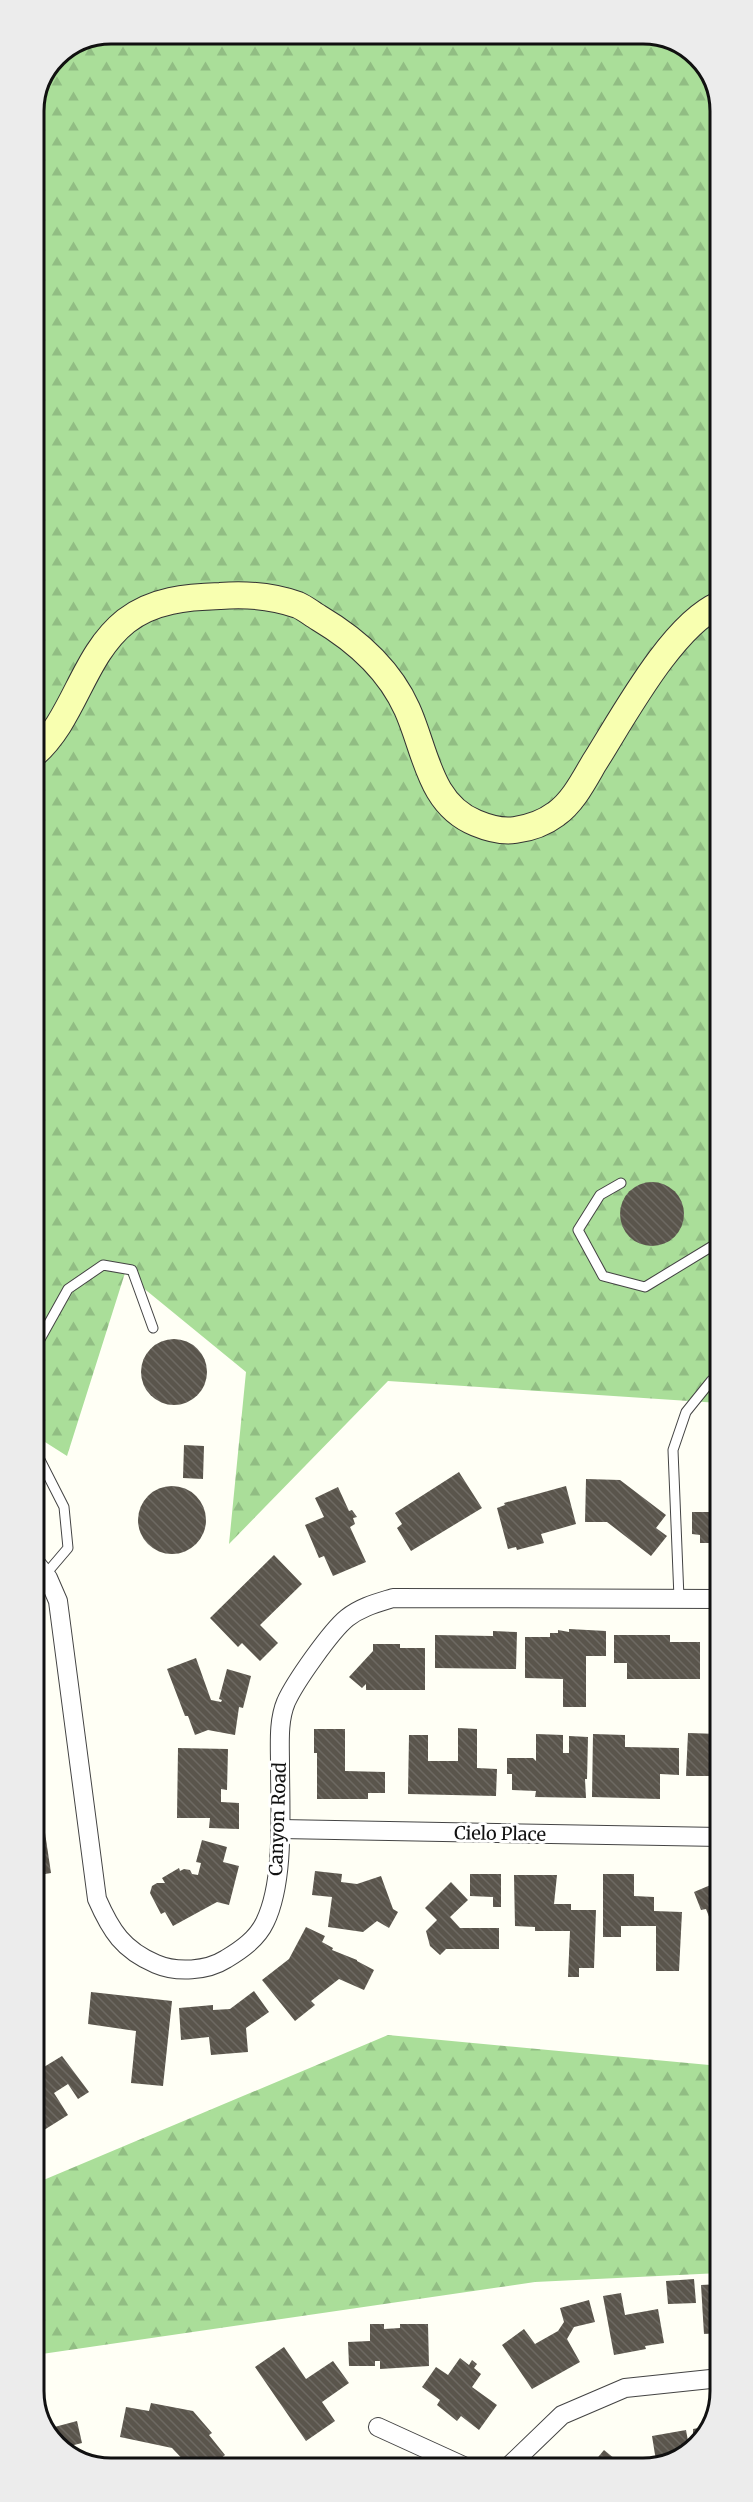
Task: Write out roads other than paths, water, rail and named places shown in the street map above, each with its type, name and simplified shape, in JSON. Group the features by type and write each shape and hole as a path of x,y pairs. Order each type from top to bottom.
{"street":[{"path":"44,743 65,713 103,644 126,621 155,605 177,600 247,594 299,606 344,633 381,666 407,708 433,781 446,802 465,819 488,828 512,831 536,825 558,813 574,795 644,683 675,640 710,608"},
{"name":"Canyon Road","path":"44,1575 58,1601 97,1899 109,1928 130,1951 158,1965 188,1970 219,1964 245,1948 265,1924 275,1894 281,1829 279,1732 285,1704 301,1675 346,1618 368,1605 393,1598 418,1596 710,1599"},
{"name":"Cielo Place","path":"281,1829 710,1837"},
{"path":"517,2458 562,2415 625,2388 710,2379"},
{"path":"378,2427 446,2458"}],"lane":[{"path":"621,1183 600,1195 578,1230 603,1276 645,1287 710,1247"},
{"path":"44,1332 68,1289 103,1265 132,1270 153,1328"},
{"path":"679,1598 673,1450 686,1412 710,1382"},
{"path":"44,1468 64,1508 68,1548 44,1565"}]}
